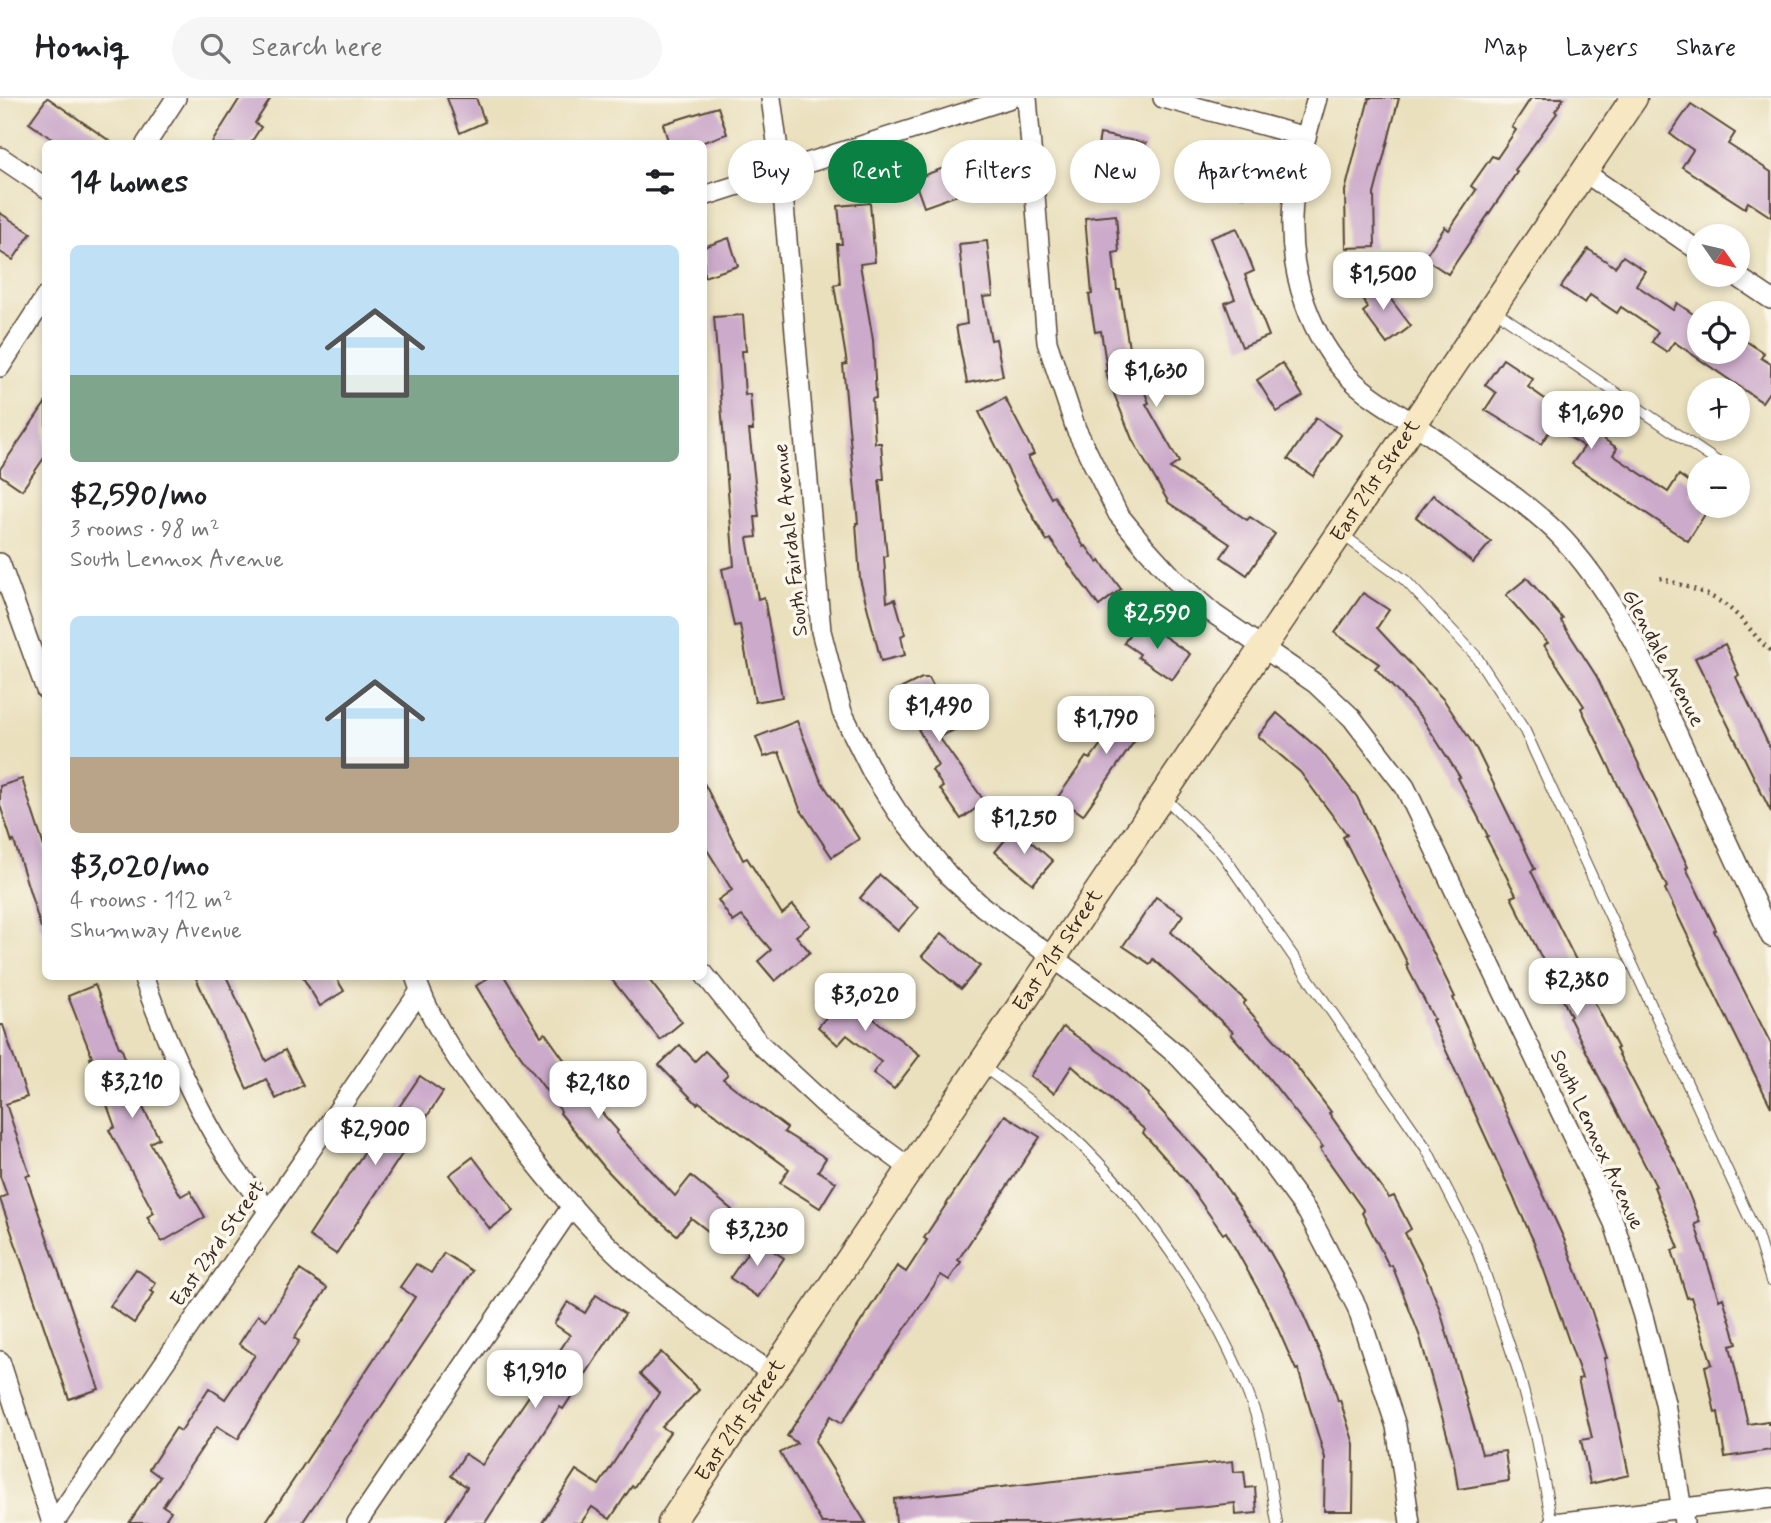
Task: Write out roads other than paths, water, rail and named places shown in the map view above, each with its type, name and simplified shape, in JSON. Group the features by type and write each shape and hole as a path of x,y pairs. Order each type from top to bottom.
{"street":[{"path":"149,140 176,98"},
{"name":"South Fairdale Avenue","path":"771,98 777,140"},
{"path":"814,161 1011,98"},
{"name":"South Lennox Avenue","path":"1027,98 1047,342 1076,429 1118,514 1176,581 1214,614 1316,684 1352,718 1405,787 1614,1223 1643,1316 1665,1403 1684,1516"},
{"path":"1163,98 1306,137"},
{"name":"Glendale Avenue","path":"1317,98 1297,176 1292,218 1295,257 1307,313 1325,346 1351,379 1378,401 1504,489 1563,538 1630,634 1771,937"},
{"name":"East 21st Street","path":"671,1523 1634,98"},
{"path":"0,157 42,185"},
{"path":"1584,172 1687,243"},
{"path":"707,195 728,188"},
{"name":"South Fairdale Avenue","path":"784,203 821,631 842,712 873,774 898,813 949,876 983,907 1114,1002 1178,1056 1248,1131 1308,1213 1357,1307 1396,1426 1410,1523"},
{"path":"1750,285 1771,299"},
{"path":"0,367 42,302"},
{"path":"0,563 42,679"},
{"path":"707,979 759,1043 805,1086 832,1111 911,1169"},
{"path":"144,980 191,1091 231,1163 269,1211"},
{"path":"417,984 456,1059 529,1155 596,1233 634,1268 733,1346 772,1373"},
{"name":"East 23rd Street","path":"53,1523 269,1211 417,984"},
{"path":"357,1523 572,1206"},
{"path":"0,1361 53,1523"},
{"path":"1553,1523 1684,1516 1771,1498"}],"lane":[{"path":"1492,309 1707,455"},
{"path":"1340,533 1405,580 1476,656 1525,731 1757,1234 1771,1281"},
{"path":"1163,796 1223,855 1426,1148 1479,1257 1517,1368 1535,1434 1553,1523"},
{"path":"981,1065 1054,1120 1118,1184 1174,1257 1223,1338 1252,1405 1269,1474 1277,1523"}]}
